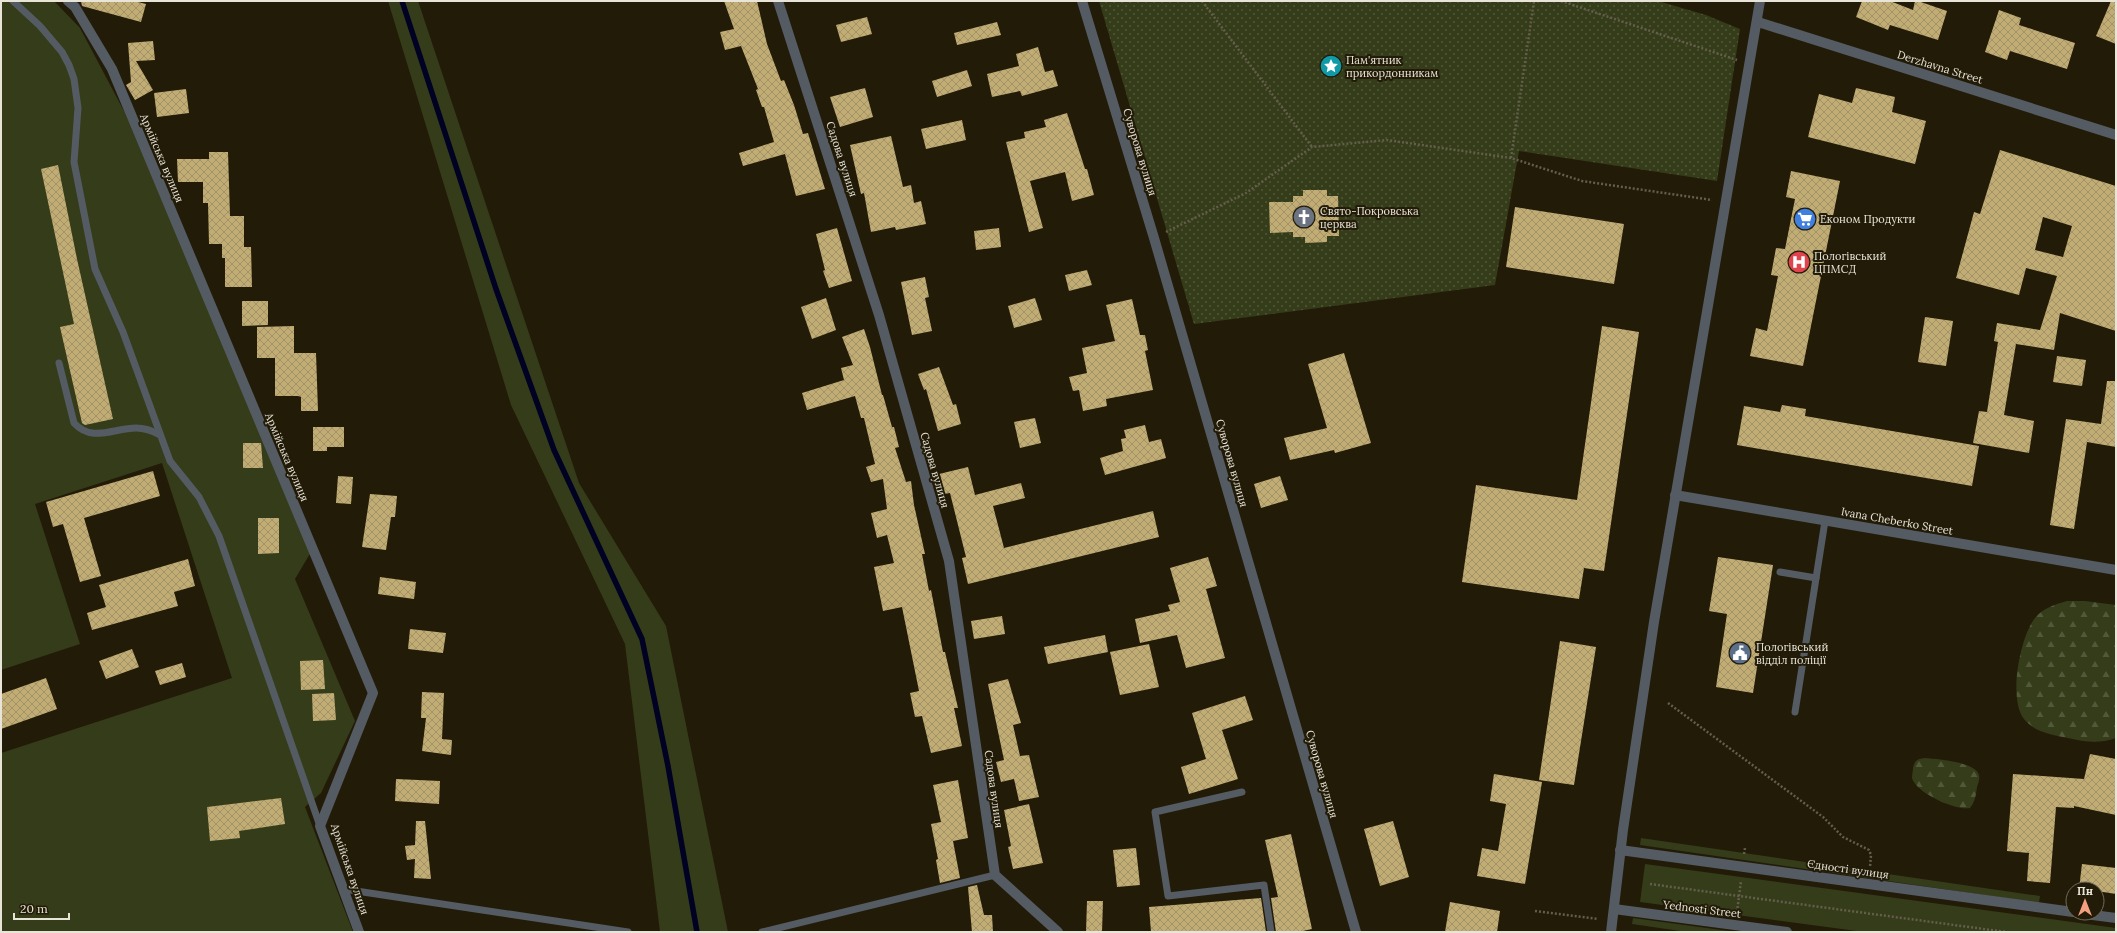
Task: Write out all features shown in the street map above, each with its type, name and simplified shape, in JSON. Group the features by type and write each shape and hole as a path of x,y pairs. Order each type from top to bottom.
{"street":[{"name":"Армійська вулиця","path":"68,1 75,7 112,69 373,693 320,826 359,932"},
{"name":"Садова вулиця","path":"778,1 880,315 948,561 995,875"},
{"name":"Суворова вулиця","path":"1082,1 1154,238 1356,932"},
{"path":"1611,932 1620,850 1654,622 1758,22 1760,1"},
{"name":"Derzhavna Street","path":"1758,22 2116,135"},
{"name":"Ivana Cheberko Street","path":"1675,495 2116,570"},
{"name":"Єдності вулиця","path":"1620,850 2065,911"},
{"path":"995,875 1058,932"},
{"name":"Yednosti Street","path":"1614,909 1788,932"},
{"path":"2105,917 2116,918"}],"lane":[{"path":"13,1 40,26 62,52 74,79 78,108 74,162 95,269 123,332 170,461 199,497 219,536 320,826"},
{"path":"59,363 74,423 78,428 93,434 136,428 146,429 160,435"},
{"path":"1795,712 1825,521"},
{"path":"1780,572 1816,578"},
{"path":"1242,792 1155,812 1168,896 1264,885 1271,932"},
{"path":"762,932 995,875"},
{"path":"343,889 628,932"}],"path":[{"path":"1202,1 1312,147"},
{"path":"1511,158 1534,1"},
{"path":"1561,1 1750,64"},
{"path":"1154,238 1246,193 1312,147 1387,140 1511,158 1582,182 1726,202"},
{"path":"1668,703 1823,817 1843,836 1869,850 1871,856 1870,867"},
{"path":"1735,925 1745,848"},
{"path":"1650,884 2006,932"},
{"path":"1535,911 1613,920"}],"green space":[{"path":"1,1 54,1 80,28 125,113 311,552 295,579 355,721 321,793 305,807 353,932 1,932 1,753 232,678 162,463 35,504 80,644 1,670"},
{"path":"388,1 418,1 579,483 666,626 728,932 660,932 625,644 511,405"},
{"path":"1099,1 1658,1 1706,15 1740,29 1717,181 1519,151 1495,285 1194,324"},
{"path":"2067,601 2085,601 2116,605 2116,738 2110,740 2092,742 2080,741 2050,734 2033,727 2024,719 2019,710 2016,683 2021,653 2030,627 2035,618 2046,609"},
{"path":"1925,758 1964,764 1976,771 1979,775 1979,780 1975,798 1970,808 1956,807 1937,800 1928,795 1915,784 1912,778 1914,765 1917,760"},
{"path":"1641,838 2040,896 2039,903 1640,845"},
{"path":"1645,864 2116,928 2116,932 1864,932 1640,902"},
{"path":"1633,918 1729,931 1687,932 1632,924"}],"building":[{"path":"81,1 134,1 146,4 141,22 82,6"},
{"path":"724,1 757,1 767,44 781,81 784,80 794,105 803,134 808,133 825,189 796,196 785,154 743,166 739,153 774,142 764,107 762,107 756,90 758,89 741,46 725,50 720,32 734,29"},
{"path":"1862,1 1890,1 1913,10 1915,1 1918,1 1947,11 1938,40 1890,25 1888,30 1856,17"},
{"path":"2111,1 2116,1 2116,44 2096,36"},
{"path":"1999,10 2021,18 2019,25 2075,43 2067,69 2010,51 2007,60 1985,52"},
{"path":"867,17 872,34 841,42 836,25"},
{"path":"997,22 1001,35 957,45 954,33"},
{"path":"153,41 155,60 136,61 153,90 135,100 126,85 131,82 128,43"},
{"path":"1038,47 1045,72 1053,70 1058,86 1022,96 1020,91 992,97 987,74 1019,66 1016,54"},
{"path":"967,70 972,86 937,97 932,81"},
{"path":"865,88 873,117 840,127 830,97"},
{"path":"1856,88 1895,97 1892,112 1926,121 1915,164 1808,137 1819,94 1852,103"},
{"path":"186,89 189,113 157,117 154,93"},
{"path":"1067,113 1085,169 1087,169 1094,195 1072,201 1065,172 1030,181 1043,228 1029,232 1006,142 1025,138 1024,132 1046,127 1044,120"},
{"path":"962,120 966,140 926,149 921,129"},
{"path":"891,136 903,187 911,185 914,203 921,201 926,224 896,230 895,227 871,232 864,193 861,194 850,145"},
{"path":"2000,150 2116,186 2116,331 2060,313 2054,350 2016,344 2004,415 2034,421 2029,453 1973,443 1979,411 1987,412 1998,342 1994,341 1997,323 2040,330 2057,276 2026,268 2019,295 1956,278 1974,212 1980,214","holes":["2043,217 2072,226 2063,257 2035,250"]},
{"path":"209,152 228,152 230,216 244,216 244,247 251,247 252,287 225,287 225,258 222,258 222,244 209,244 208,203 203,203 203,182 178,182 177,159 209,159"},
{"path":"58,165 77,259 113,419 85,425 82,423 60,327 74,324 41,169"},
{"name":"Пологівський ЦПМСД","path":"1791,171 1840,181 1803,366 1750,356 1756,328 1767,331 1778,276 1771,275 1776,248 1785,249 1795,199 1786,197"},
{"name":"Свято-Покровська церква","path":"1303,190 1327,190 1327,196 1338,196 1339,236 1327,236 1327,242 1305,243 1305,237 1293,237 1293,232 1270,233 1269,202 1293,202 1293,196 1303,196"},
{"path":"1515,207 1624,224 1614,284 1506,267"},
{"path":"837,228 852,281 829,288 823,271 825,270 816,234"},
{"path":"999,228 1001,247 976,250 974,231"},
{"path":"1087,270 1092,285 1069,291 1065,275"},
{"path":"925,277 929,297 925,298 932,331 912,335 901,282"},
{"path":"826,298 836,330 812,339 801,307"},
{"path":"1035,298 1042,320 1014,328 1008,306"},
{"path":"1132,299 1140,335 1145,335 1148,350 1145,351 1153,390 1106,399 1107,406 1083,411 1079,390 1073,391 1069,377 1087,373 1082,348 1115,341 1106,305"},
{"path":"242,301 268,301 268,325 242,326"},
{"path":"1925,317 1953,321 1946,366 1918,362"},
{"path":"294,326 294,353 316,353 318,411 301,411 301,397 275,396 275,358 257,358 257,327"},
{"path":"1602,326 1639,332 1604,571 1584,568 1579,599 1462,582 1476,485 1577,500"},
{"path":"864,329 882,395 892,427 894,427 899,447 895,448 906,482 911,481 914,505 925,554 922,554 929,591 931,590 943,652 945,652 958,708 954,708 962,746 931,753 922,716 915,717 910,693 919,691 902,607 883,611 874,567 894,563 887,535 877,538 871,513 887,509 883,479 871,482 866,467 875,464 864,418 861,418 855,396 807,410 802,393 844,380 841,368 853,365 842,337"},
{"path":"1344,353 1371,443 1335,453 1334,450 1290,460 1284,438 1327,428 1308,364"},
{"path":"2057,356 2086,360 2082,386 2053,382"},
{"path":"939,367 953,405 956,404 961,424 938,431 926,389 924,390 918,374"},
{"path":"2107,381 2116,381 2116,447 2087,442 2074,529 2050,525 2066,419 2101,424"},
{"path":"1782,405 1806,409 1805,416 1979,446 1972,486 1737,445 1744,406 1780,412"},
{"path":"1035,418 1041,443 1020,448 1014,422"},
{"path":"1145,425 1149,442 1161,439 1166,458 1105,475 1100,458 1123,451 1121,439 1126,438 1124,430"},
{"path":"313,427 344,427 344,447 327,447 327,451 313,451"},
{"path":"243,443 261,443 263,468 243,468"},
{"path":"968,467 975,495 1021,483 1025,498 993,506 1004,548 1153,511 1159,537 968,584 962,558 966,557 950,493 944,494 939,474"},
{"path":"153,471 160,496 84,518 101,576 80,582 63,524 53,527 46,502"},
{"path":"338,476 353,477 351,504 336,503"},
{"path":"1280,476 1288,500 1261,508 1254,484"},
{"path":"370,494 397,496 395,517 391,517 386,550 362,547"},
{"path":"258,518 279,518 279,553 258,554"},
{"path":"1208,557 1217,586 1206,589 1225,658 1186,668 1177,635 1140,643 1135,619 1170,611 1168,605 1180,602 1170,568"},
{"path":"1718,557 1773,565 1753,693 1716,687 1727,614 1709,611"},
{"path":"188,559 195,586 174,592 178,606 92,630 87,613 106,607 99,585"},
{"path":"380,577 416,582 414,599 378,594"},
{"path":"1002,616 1005,634 974,639 971,621"},
{"path":"410,629 446,633 443,653 408,649"},
{"path":"1105,635 1108,652 1048,664 1044,647"},
{"path":"1560,641 1596,647 1574,785 1539,780"},
{"path":"1149,644 1159,687 1120,695 1110,652"},
{"path":"132,649 139,667 106,679 99,661"},
{"path":"323,660 325,689 301,690 300,661"},
{"path":"182,663 186,677 160,685 155,671"},
{"path":"46,678 57,709 1,729 1,694"},
{"path":"1008,679 1021,723 1013,725 1020,756 1029,755 1039,797 1019,801 1014,779 1001,782 996,762 1004,760 988,684"},
{"path":"422,692 444,693 442,739 452,740 451,755 422,751 426,718 421,718"},
{"path":"334,693 336,720 313,721 312,694"},
{"path":"1245,696 1253,720 1222,730 1238,779 1189,794 1181,767 1206,759 1192,713"},
{"path":"2090,754 2116,759 2116,815 2074,806 2074,808 2056,807 2050,883 2027,881 2029,853 2007,851 2013,774 2084,779"},
{"path":"1494,774 1542,782 1525,884 1477,876 1482,848 1498,851 1506,804 1490,801"},
{"path":"396,779 440,781 439,804 395,801"},
{"path":"958,780 968,838 953,841 960,878 940,883 936,860 938,859 931,824 941,822 933,785"},
{"path":"281,798 285,824 239,831 240,838 210,841 207,807"},
{"path":"1029,804 1043,863 1013,869 1008,847 1011,846 1004,810"},
{"path":"416,821 425,821 431,879 414,878 415,859 407,860 405,846 415,845"},
{"path":"1393,821 1409,877 1380,886 1364,829"},
{"path":"1291,834 1312,929 1298,932 1276,932 1271,898 1278,897 1265,840"},
{"path":"1136,848 1140,885 1117,887 1113,850"},
{"path":"2082,864 2116,868 2116,894 2105,892 2105,881 2080,881"},
{"path":"977,885 984,915 992,915 993,932 972,932 968,887"},
{"path":"1261,898 1266,932 1151,932 1149,907"},
{"path":"1087,901 1103,901 1102,932 1086,932"},
{"path":"1450,902 1500,911 1497,932 1445,932"}],"waterway":[{"path":"402,1 496,289 554,450 642,639 668,766 697,932"}],"place":[{"name":"Пам'ятник прикордонникам","path":"1331,66"},
{"name":"Свято-Покровська церква","path":"1304,217"},
{"name":"Економ Продукти","path":"1805,219"},
{"name":"Пологівський ЦПМСД","path":"1799,262"},
{"name":"Пологівський відділ поліції","path":"1740,653"}]}
